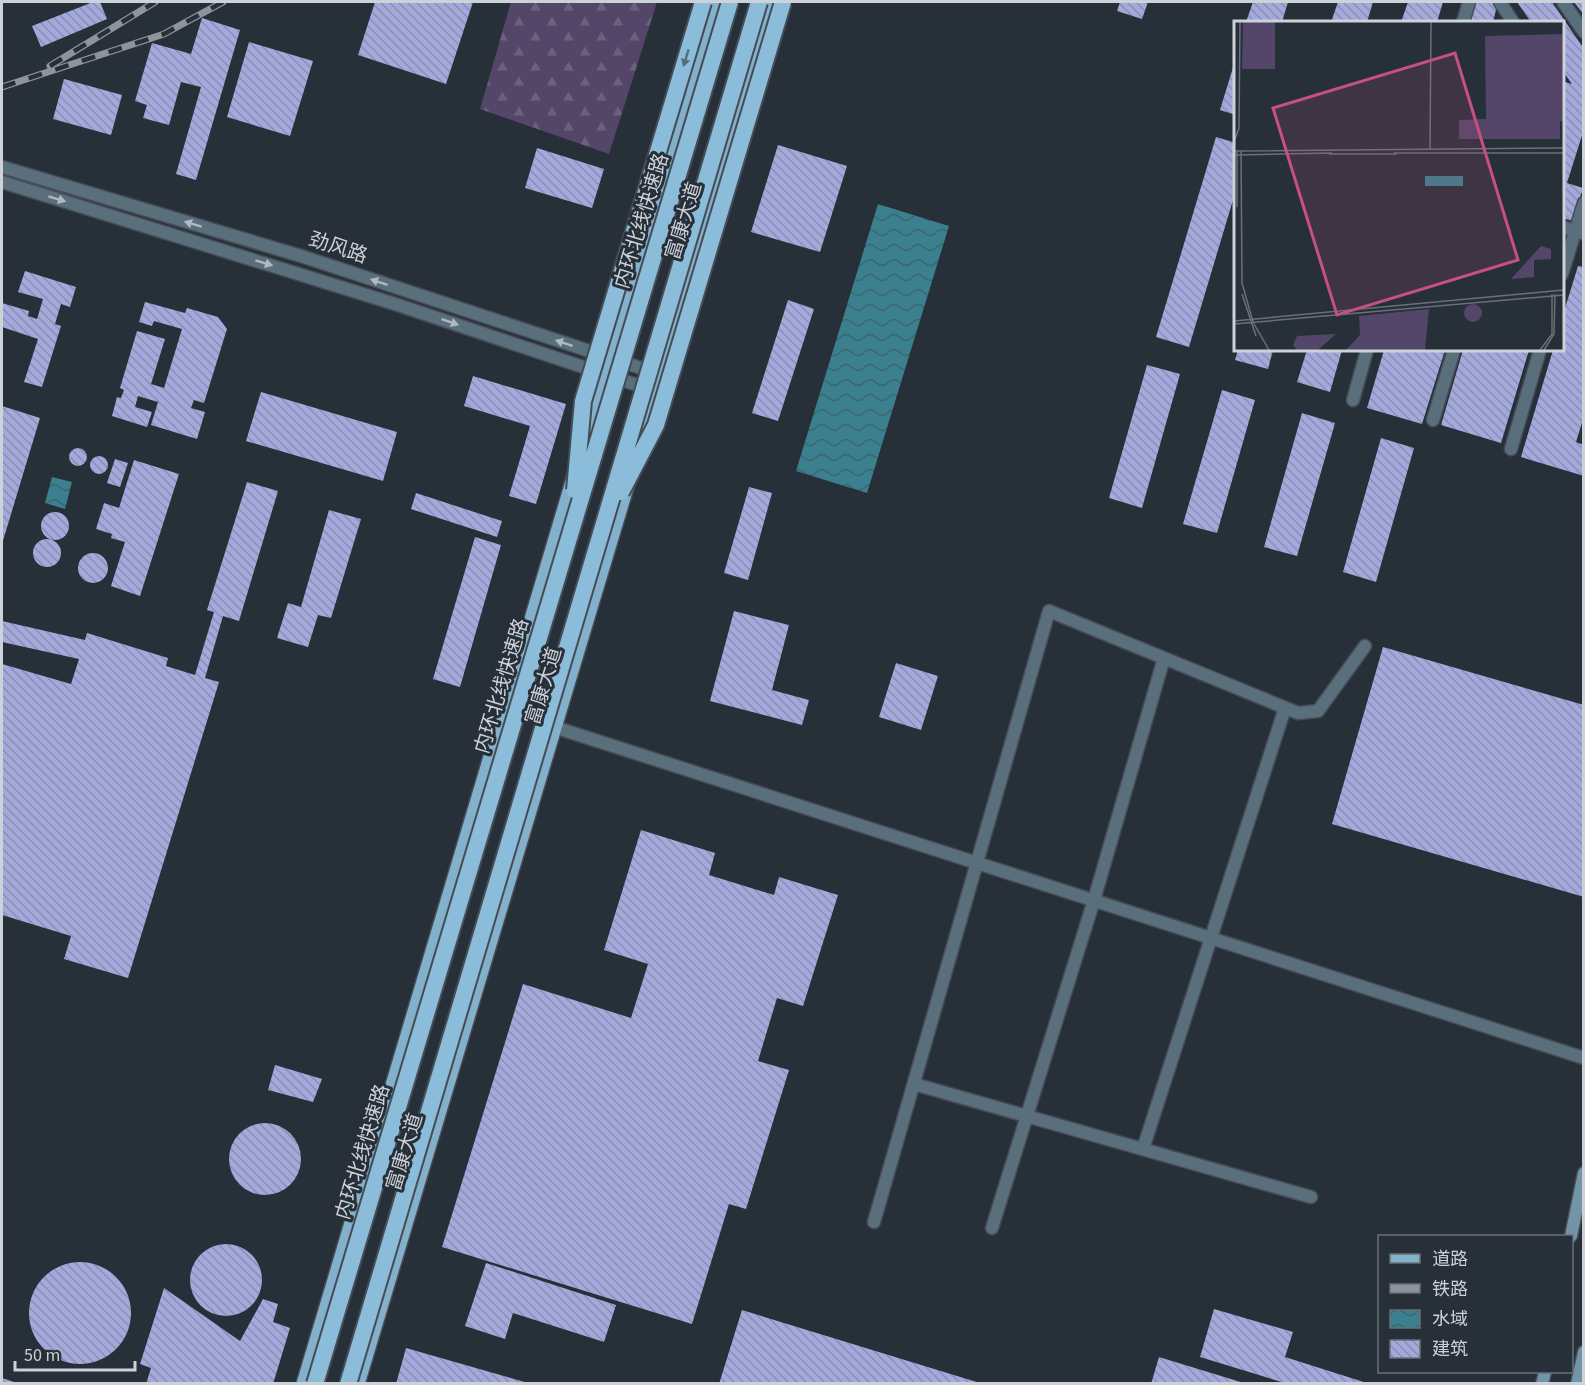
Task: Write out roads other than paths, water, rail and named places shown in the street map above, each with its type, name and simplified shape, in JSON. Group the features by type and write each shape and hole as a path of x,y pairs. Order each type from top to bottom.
{"highway":[{"path":"542,629 576,484 583,401 703,2"},
{"name":"内环北线快速路","path":"315,1383 730,2"},
{"path":"348,1383 759,2"},
{"path":"569,640 618,496 656,425 783,2"}],"main road":[{"name":"富康大道","path":"304,1383 718,2"},
{"name":"富康大道","path":"357,1383 771,2"},
{"path":"1571,1235 1584,1173"},
{"path":"1577,1383 1584,1352"}],"street":[{"path":"1463,21 1469,2"},
{"path":"1500,2 1512,21"},
{"path":"1563,2 1584,32"},
{"name":"劲风路","path":"2,167 301,256 660,374"},
{"name":"劲风路","path":"2,182 395,304 655,391"},
{"path":"1564,272 1580,232 1584,203"},
{"path":"1564,227 1580,232"},
{"path":"1353,400 1367,351"},
{"path":"1433,420 1454,351"},
{"path":"1511,449 1540,351"},
{"path":"874,1222 979,863 1049,610 1298,713 1318,711 1365,646"},
{"path":"992,1228 1025,1115 1094,900 1164,658"},
{"path":"1143,1149 1285,708"},
{"path":"554,727 1584,1058"},
{"path":"914,1084 1311,1197"}],"water":[{"path":"878,204 949,226 867,493 796,471"},
{"path":"52,477 72,482 65,509 45,503"}],"railway":[{"path":"50,66 155,2"},
{"path":"2,87 164,34 223,2"}]}
